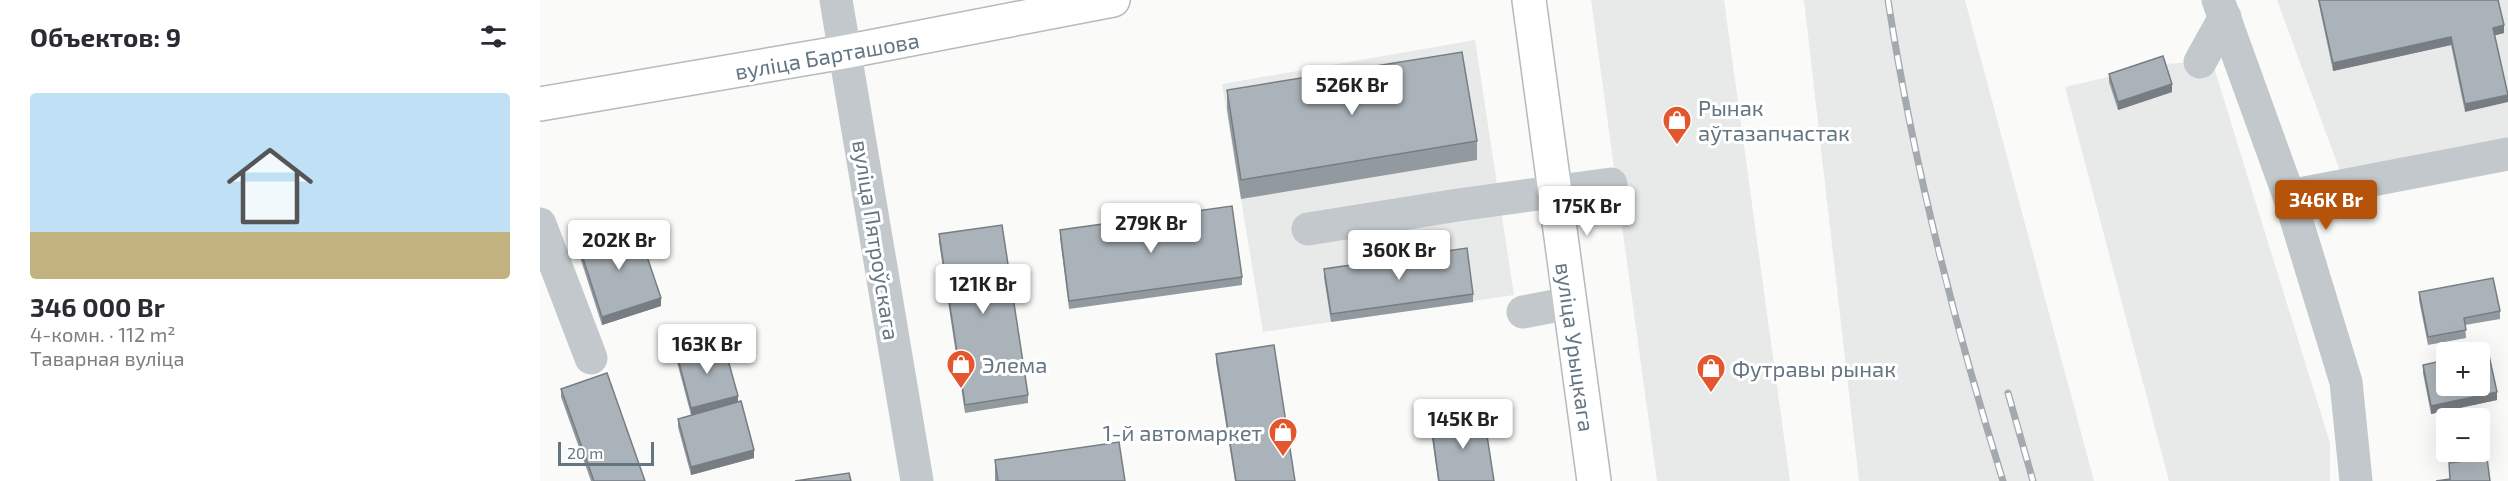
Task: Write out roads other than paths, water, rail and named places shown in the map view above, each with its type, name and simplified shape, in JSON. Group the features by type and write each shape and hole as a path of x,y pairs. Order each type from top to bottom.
{"main road":[{"name":"вуліца Барташова","path":"540,105 844,52 1113,0"},
{"name":"вуліца Урыцкага","path":"1529,0 1594,481"}],"street":[{"name":"вуліца Пятроўскага","path":"836,0 917,481"},
{"path":"2200,62 2221,9"},
{"path":"2221,9 2289,196 2346,382 2356,481"},
{"path":"2289,196 2508,153"},
{"path":"1308,229 1611,184"},
{"path":"540,224 591,358"},
{"path":"1523,312 1570,303"}],"railway":[{"path":"1888,0 1910,122 1936,242 2003,481"},
{"path":"2008,393 2033,481"}],"place":[{"name":"Рынак аўтазапчастак","path":"1677,146"},
{"name":"Элема","path":"961,390"},
{"name":"Футравы рынак","path":"1711,394"},
{"name":"1-й автомаркет","path":"1283,458"}]}
